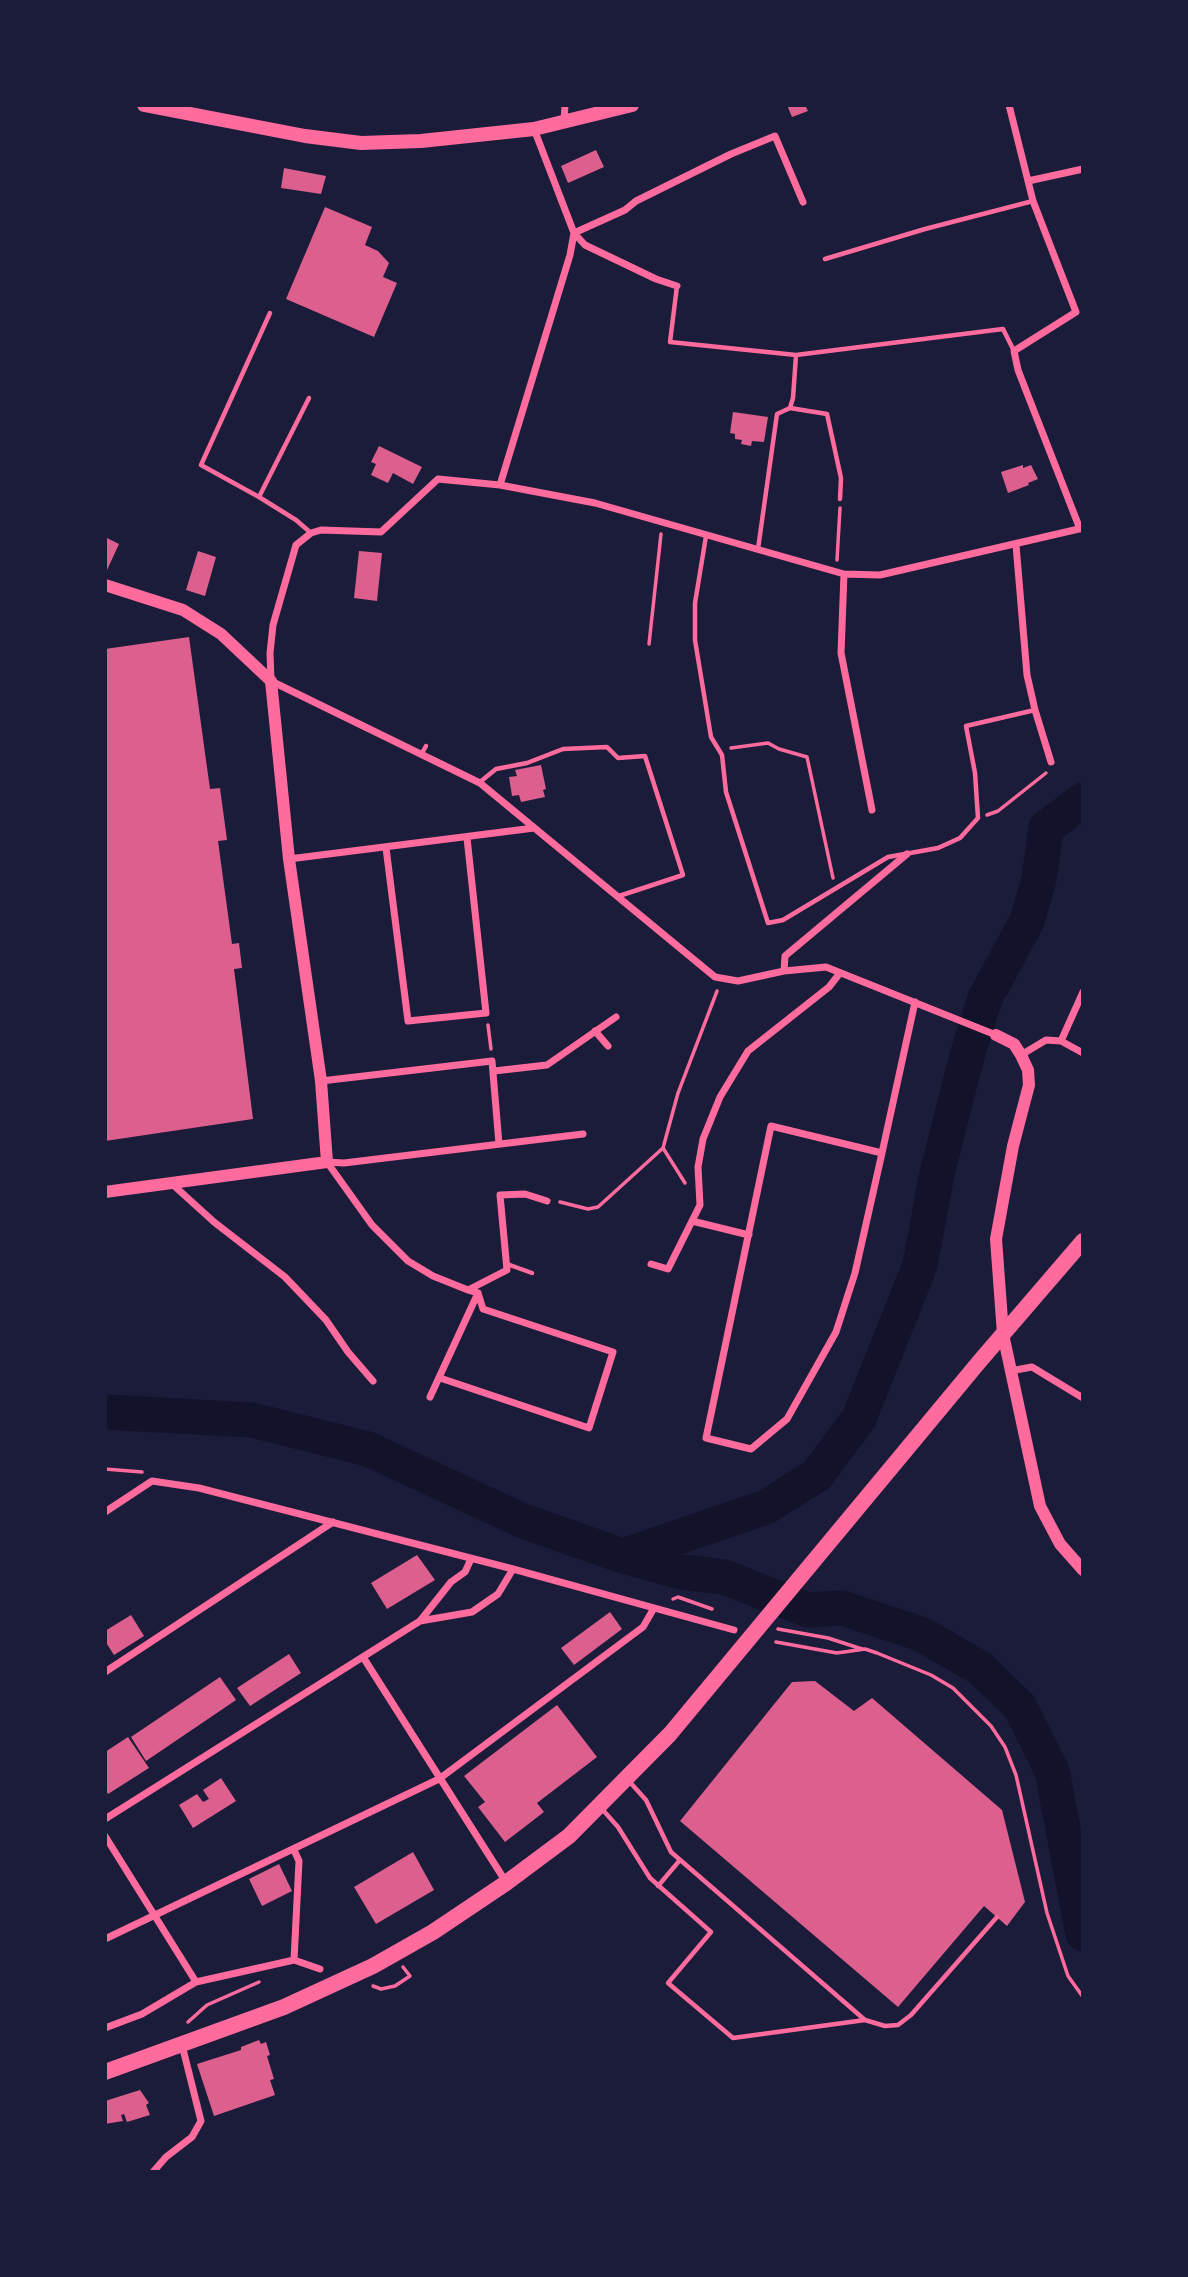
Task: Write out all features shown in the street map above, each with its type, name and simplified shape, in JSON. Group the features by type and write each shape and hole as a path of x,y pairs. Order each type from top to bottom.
{"highway":[{"path":"105,2072 284,2007 373,1966 433,1932 569,1836 670,1734 1083,1241"}],"main road":[{"path":"144,105 209,111 305,136 361,143 421,141 534,129 632,105"}],"street":[{"path":"564,122 565,105"},
{"path":"478,1293 433,1276 408,1261 372,1225 327,1161 321,1082 289,859 271,681 270,653 279,601 296,545 311,533 321,530 382,532 438,479 500,485 596,503 840,573 880,575 1082,529 1018,370 1014,351 1079,311 1033,201 1009,105"},
{"path":"534,129 574,233 585,245 656,279 677,286"},
{"path":"574,233 625,210 636,201 719,160 775,136 803,202"},
{"path":"1028,181 1083,170"},
{"path":"500,485 570,255 574,233"},
{"path":"1016,545 1026,663 1035,710 1051,762"},
{"path":"840,573 842,653 872,810"},
{"path":"105,585 183,610 221,634 271,681 424,750 480,783 706,971 721,979 752,979 784,971 826,967 1014,1044 1028,1070 1029,1085 1013,1146 996,1239 1003,1335 1040,1506 1060,1544 1083,1570"},
{"path":"289,859 534,828"},
{"path":"386,848 408,1021 486,1013 467,838"},
{"path":"784,971 785,956 907,854"},
{"path":"651,1264 667,1269 700,1205 698,1167 703,1139 720,1097 748,1051 829,987 840,973"},
{"path":"1061,1041 1083,992"},
{"path":"883,1153 771,1126 706,1438 751,1449 787,1419 836,1332 855,1273 883,1153 915,1002"},
{"path":"494,1072 547,1065 616,1017"},
{"path":"595,1031 608,1046"},
{"path":"1021,1055 1046,1040 1061,1041 1083,1053"},
{"path":"321,1082 492,1061 499,1144"},
{"path":"105,1192 327,1161 344,1163 583,1134"},
{"path":"171,1184 214,1222 285,1277 326,1320 348,1352 373,1381"},
{"path":"468,1290 507,1270 500,1195 525,1194 547,1200"},
{"path":"692,1221 749,1235"},
{"path":"440,1378 589,1428 612,1352 484,1309 478,1293"},
{"path":"430,1397 478,1293"},
{"path":"1010,1371 1031,1367 1083,1398"},
{"path":"105,1512 152,1481 199,1488 513,1569 734,1630"},
{"path":"105,1672 333,1522"},
{"path":"105,1819 420,1622 452,1582 465,1572 471,1559"},
{"path":"420,1622 472,1612 498,1594 513,1569"},
{"path":"105,1939 439,1779 643,1627 654,1608"},
{"path":"363,1657 506,1883"},
{"path":"105,1836 196,1982"},
{"path":"294,1850 299,1861 294,1960"},
{"path":"105,2028 142,2014 196,1982 294,1960 320,1969"},
{"path":"153,2172 166,2157 192,2137 201,2121 182,2044"}],"lane":[{"path":"825,259 1033,201"},
{"path":"677,286 670,342 796,355 1003,329 1014,351"},
{"path":"270,313 201,465 259,497 296,520 311,533"},
{"path":"790,408 796,355"},
{"path":"259,497 309,398"},
{"path":"758,548 777,414 790,408 827,414 841,478 840,499"},
{"path":"706,536 695,603 695,640 711,737 722,755 726,792 768,922 783,920 888,857 938,848 960,838 978,818 975,773 966,726 1035,710"},
{"path":"480,783 496,769 527,763 564,750 607,747 618,758 645,756 683,875 619,897"},
{"path":"506,1264 532,1273"},
{"path":"628,1779 646,1800 671,1852 865,2020"},
{"path":"599,1806 618,1827 643,1870 711,1933 668,1983 733,2038 865,2020 890,2026 898,2025 907,2019 997,1917"},
{"path":"658,1886 680,1860"}],"path":[{"path":"840,499 840,573"},
{"path":"649,643 663,522"},
{"path":"719,749 768,743 807,757 832,874"},
{"path":"978,818 998,811 1051,769 1051,762"},
{"path":"547,1200 588,1209 598,1207 663,1148 678,1093 721,979"},
{"path":"486,1013 492,1061"},
{"path":"663,1148 700,1205"},
{"path":"105,1469 147,1472 152,1481"},
{"path":"765,1621 785,1631 828,1638 864,1649 931,1675 953,1688 991,1726 1005,1747 1022,1799 1047,1913 1068,1976 1083,1997"},
{"path":"776,1642 837,1653 864,1649"},
{"path":"373,1986 381,1989 396,1986 410,1976 403,1967"},
{"path":"186,2024 206,2005 265,1980"}],"building":[{"path":"787,105 805,105 808,111 792,117"},
{"path":"596,150 604,167 568,183 561,166"},
{"path":"284,168 326,176 321,194 281,188"},
{"path":"325,207 372,227 365,245 378,251 389,263 383,277 397,283 374,337 286,299"},
{"path":"733,412 768,417 764,442 752,441 751,446 741,444 742,440 735,439 735,434 730,433"},
{"path":"379,446 422,467 413,484 393,473 388,483 371,475 376,464 371,462"},
{"path":"1023,465 1023,468 1031,465 1038,479 1008,493 1001,472"},
{"path":"105,537 119,544 107,570 105,569"},
{"path":"198,551 216,557 205,596 186,590"},
{"path":"359,551 382,553 377,601 354,598"},
{"path":"189,637 210,789 220,788 227,840 218,841 232,944 239,943 242,968 234,969 253,1119 105,1141 105,649"},
{"path":"541,765 545,797 521,802 519,795 512,796 509,777 517,776 515,770"},
{"path":"417,1555 435,1580 387,1609 371,1583"},
{"path":"610,1612 622,1629 574,1665 561,1648"},
{"path":"131,1615 144,1636 114,1655 105,1641 105,1631"},
{"path":"289,1654 301,1673 250,1706 237,1688"},
{"path":"220,1677 236,1700 146,1761 131,1737"},
{"path":"815,1681 854,1711 872,1698 1002,1810 1025,1902 1007,1926 984,1906 898,2007 680,1821 792,1682"},
{"path":"557,1705 597,1757 537,1803 544,1812 505,1842 478,1807 485,1802 464,1776"},
{"path":"128,1737 149,1768 108,1794 105,1789 105,1752"},
{"path":"221,1778 236,1801 193,1828 179,1805 197,1794 203,1802 209,1799 203,1790"},
{"path":"413,1852 434,1890 376,1924 354,1887"},
{"path":"279,1864 292,1891 262,1906 249,1879"},
{"path":"259,2040 261,2044 266,2042 270,2055 267,2056 274,2079 270,2080 275,2095 214,2116 197,2064 241,2050 241,2047"},
{"path":"140,2090 149,2103 146,2105 150,2115 127,2122 124,2114 121,2115 123,2121 105,2124 105,2101"}],"waterway":[{"path":"623,1556 766,1507 817,1475 859,1418 920,1265 937,1173 967,1056 985,998 1027,921 1039,879 1046,828 1083,800"},
{"path":"105,1412 252,1420 368,1449 523,1521 623,1556 681,1572 724,1577 808,1610 842,1608 921,1634 980,1668 1020,1707 1052,1771 1083,1934"}]}
